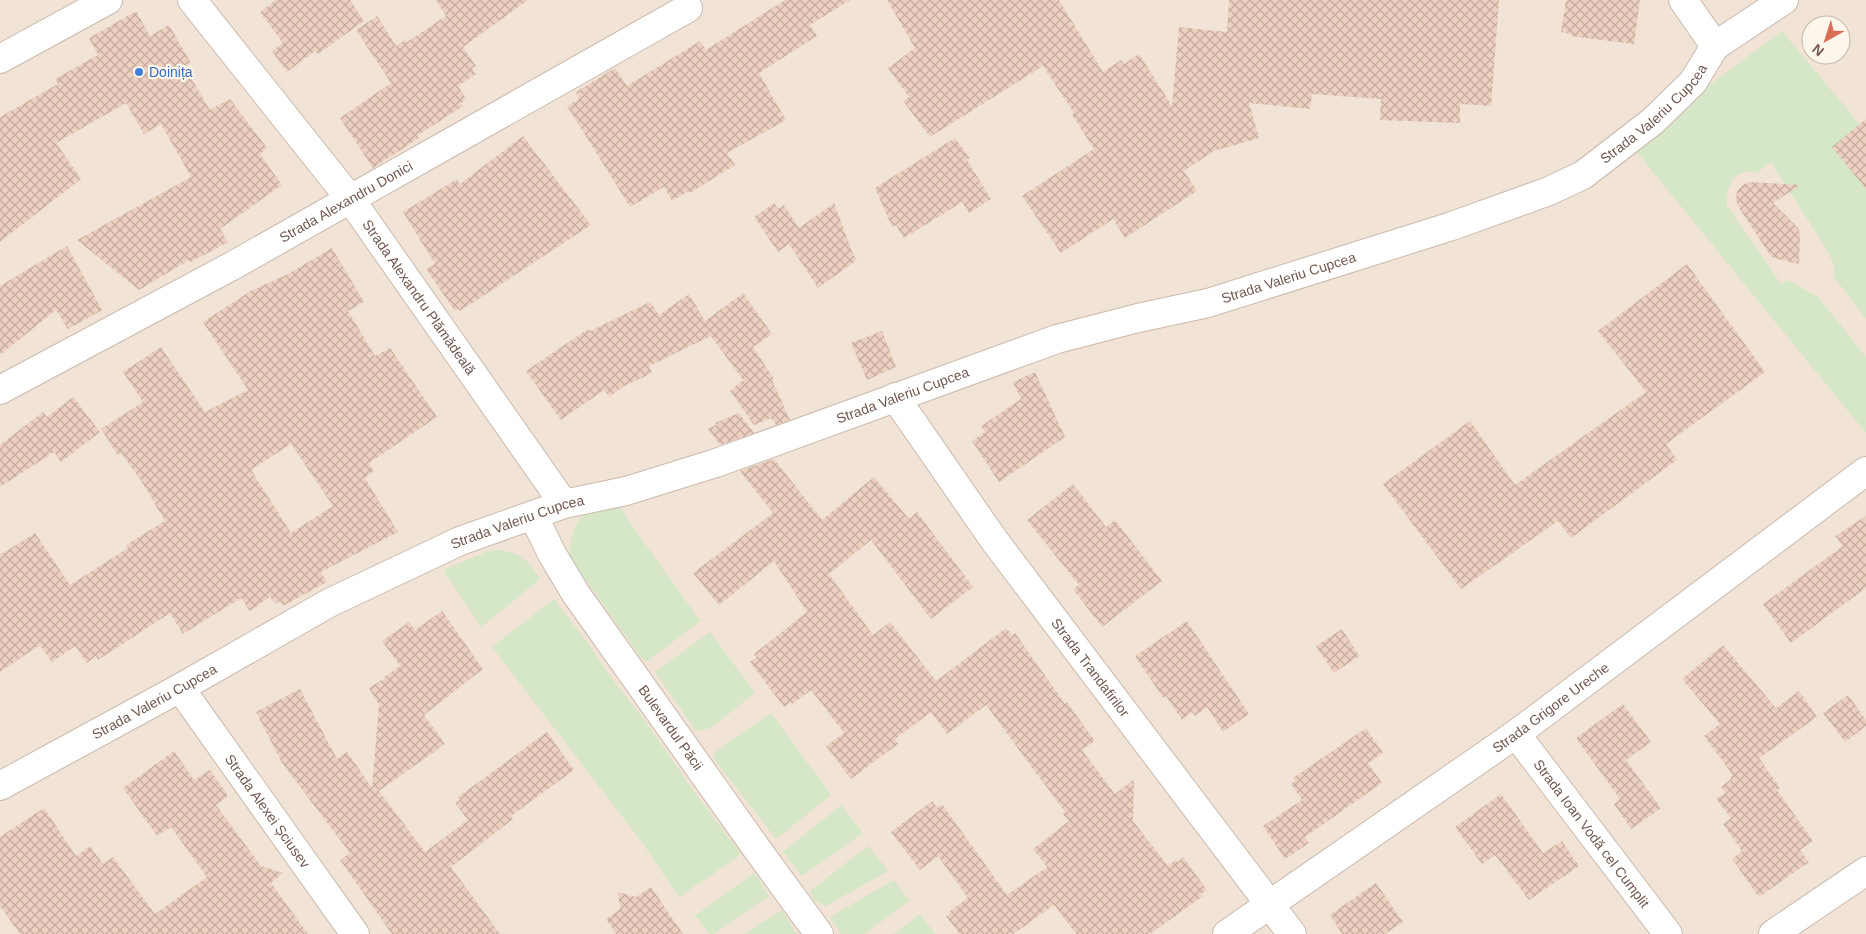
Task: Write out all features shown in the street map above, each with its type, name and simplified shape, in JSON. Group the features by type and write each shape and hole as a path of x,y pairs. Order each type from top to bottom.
{"street":[{"path":"0,59 108,0"},
{"name":"Strada Alexandru Plămădeală","path":"192,0 351,200 564,504"},
{"path":"1683,0 1715,46"},
{"name":"Strada Valeriu Cupcea","path":"0,786 180,688 329,603 460,541 564,504 626,491 716,463 1057,339 1138,318 1208,303 1452,226 1549,190 1583,175 1653,121 1693,82 1715,46 1784,0"},
{"name":"Strada Alexandru Donici","path":"0,390 224,271 688,8"},
{"name":"Strada Trandafirilor","path":"895,397 994,540 1292,934"},
{"name":"Strada Grigore Ureche","path":"1227,934 1516,734 1866,471"},
{"name":"Bulevardul Păcii","path":"532,515 552,554 576,594 819,934"},
{"name":"Strada Alexei Șciusev","path":"180,688 355,934"},
{"name":"Strada Ioan Vodă cel Cumplit","path":"1516,734 1668,934"},
{"path":"1773,934 1866,871"}],"shaded area":[{"path":"0,0 1866,0 1866,934 0,934"}],"green space":[{"path":"1782,31 1801,54 1801,65 1810,65 1866,132 1866,319 1834,277 1834,264 1825,247 1771,162 1756,173 1749,171 1737,175 1727,193 1727,206 1781,284 1788,280 1818,297 1866,357 1866,433 1635,150 1708,86"},
{"path":"619,504 630,523 700,621 646,662 570,558 570,544 574,530 585,513 597,506"},
{"path":"500,550 523,558 532,566 539,578 537,582 481,627 443,570 488,551"},
{"path":"554,599 740,853 738,857 679,897 641,841 492,647"},
{"path":"710,632 755,693 709,729 696,731 655,672"},
{"path":"771,713 831,795 776,839 713,758 716,751"},
{"path":"841,805 863,833 802,876 783,852"},
{"path":"868,846 888,871 826,906 815,901 809,892"},
{"path":"754,873 769,896 713,934 710,934 695,916"},
{"path":"894,880 909,901 864,934 841,934 830,917"},
{"path":"782,910 797,934 744,934"},
{"path":"920,914 935,934 894,934"}],"building":[{"path":"276,0 350,0 364,21 318,54 315,51 287,72 272,51 283,43 260,12"},
{"path":"436,0 528,0 463,47 476,66 472,68 476,74 458,86 466,99 461,103 463,106 373,168 340,118 391,83 356,30 377,16 396,46 405,40 407,42 446,16"},
{"path":"785,0 850,0 810,25 817,36 759,73 786,120 727,153 735,165 690,193 689,191 672,201 664,187 630,207 567,106 579,99 576,92 615,68 627,86 700,41 706,50"},
{"path":"887,0 1059,0 1103,72 1121,60 1124,64 1139,54 1172,106 1179,27 1227,32 1229,0 1499,0 1491,106 1460,104 1460,123 1380,120 1381,99 1312,94 1310,109 1249,103 1259,138 1214,151 1184,171 1197,191 1125,238 1113,219 1061,253 1022,196 1094,149 1072,115 1074,113 1043,66 930,137 903,101 909,97 888,68 915,48"},
{"path":"1566,0 1640,0 1634,44 1571,36 1571,34 1561,32"},
{"path":"136,11 150,36 169,25 191,63 184,66 210,110 230,99 267,148 260,154 282,185 220,229 228,242 191,262 189,260 139,290 77,240 191,177 161,124 144,134 126,103 56,143 81,179 0,242 0,117 58,84 55,79 98,55 89,38"},
{"path":"1866,119 1866,189 1832,147"},
{"path":"523,136 591,225 460,311 459,309 455,311 426,269 435,264 403,212 457,179 460,184"},
{"path":"955,138 970,158 967,160 991,199 969,213 962,202 904,238 896,225 892,227 875,188"},
{"path":"1750,182 1800,185 1773,203 1798,228 1800,233 1799,264 1774,258 1770,255 1738,206 1736,200 1737,191 1743,185"},
{"path":"774,203 778,209 784,205 799,228 834,203 857,260 818,288 789,244 778,252 754,217"},
{"path":"67,246 102,310 68,329 56,310 0,355 0,286"},
{"path":"332,248 364,302 348,311 375,356 390,348 437,417 369,463 374,471 365,478 398,532 321,572 327,582 283,606 280,601 275,604 270,597 250,611 241,598 183,634 170,613 98,660 96,656 87,663 75,646 52,662 40,645 0,672 0,555 35,533 70,585 128,548 126,545 165,521 142,482 121,453 118,455 101,429 143,402 123,372 161,347 205,412 248,390 203,322 251,291 288,274","holes":["291,444 333,506 291,533 251,470"]},
{"path":"1687,264 1765,372 1666,444 1677,460 1571,538 1558,521 1461,589 1383,484 1470,421 1515,485 1646,392 1598,331"},
{"path":"743,293 772,334 753,347 774,379 772,380 790,420 776,425 771,418 754,425 730,391 743,380 711,336 649,366 652,373 624,386 609,397 604,390 561,420 526,371 588,329 590,331 650,302 659,315 689,294 705,321"},
{"path":"882,331 896,367 867,380 851,343"},
{"path":"1035,372 1065,437 999,482 972,441 985,432 981,426 1021,399 1013,382"},
{"path":"73,397 100,432 61,462 54,452 0,487 0,445 43,412 47,417"},
{"path":"739,413 754,433 720,445 708,429 716,425 715,423"},
{"path":"774,459 822,520 874,477 909,519 917,512 973,587 931,619 871,540 829,574 873,635 890,622 936,681 1006,628 1012,635 1015,633 1065,704 1067,702 1095,741 1082,750 1115,794 1134,779 1133,821 1168,866 1176,860 1178,862 1183,857 1207,890 1201,894 1203,896 1150,934 1076,934 1054,905 1013,934 959,934 946,916 968,898 938,856 920,870 891,832 932,801 937,808 942,804 1007,895 1047,867 1033,849 1069,821 1063,814 1065,812 986,705 947,734 931,712 895,739 898,744 851,779 826,746 844,733 811,690 792,704 791,702 784,707 750,662 757,657 754,654 807,612 774,561 719,605 693,573 773,513 740,471"},
{"path":"1073,484 1106,527 1115,520 1162,581 1102,627 1073,589 1079,585 1027,520"},
{"path":"1866,516 1866,588 1791,643 1763,604 1843,546 1835,536"},
{"path":"442,611 483,669 424,715 445,744 379,791 425,852 468,820 455,803 460,800 458,797 547,732 574,770 511,816 513,819 451,867 500,934 392,934 340,860 350,853 282,763 256,712 300,689 337,759 347,752 372,788 379,705 369,688 400,666 382,641 409,622 415,630"},
{"path":"1187,621 1249,714 1223,732 1207,707 1195,716 1192,712 1182,720 1166,696 1163,698 1135,656"},
{"path":"1342,629 1359,656 1334,673 1316,646"},
{"path":"1723,645 1776,708 1799,691 1817,717 1759,758 1780,788 1777,790 1813,841 1800,850 1809,862 1759,897 1732,859 1742,851 1723,824 1731,818 1716,799 1725,793 1721,787 1733,775 1704,736 1720,724 1682,679"},
{"path":"1848,695 1866,720 1866,726 1845,742 1823,713"},
{"path":"1623,704 1651,742 1626,760 1661,808 1631,829 1614,804 1620,799 1576,738"},
{"path":"1366,728 1383,753 1368,763 1382,783 1305,837 1309,843 1285,859 1263,826 1302,800 1291,784 1295,781 1293,778"},
{"path":"174,751 194,780 210,770 227,794 227,797 216,805 261,866 283,873 271,883 308,934 20,934 0,906 0,837 44,808 76,856 90,846 103,864 113,857 155,914 207,877 171,827 157,836 123,788"},
{"path":"1501,794 1543,853 1562,841 1579,866 1529,900 1495,855 1482,864 1455,827"},
{"path":"1376,883 1403,922 1385,934 1342,934 1330,915"},
{"path":"651,887 683,934 616,934 606,919 620,909 618,892 636,897"}],"place":[{"name":"Doinița","path":"139,72"}]}
